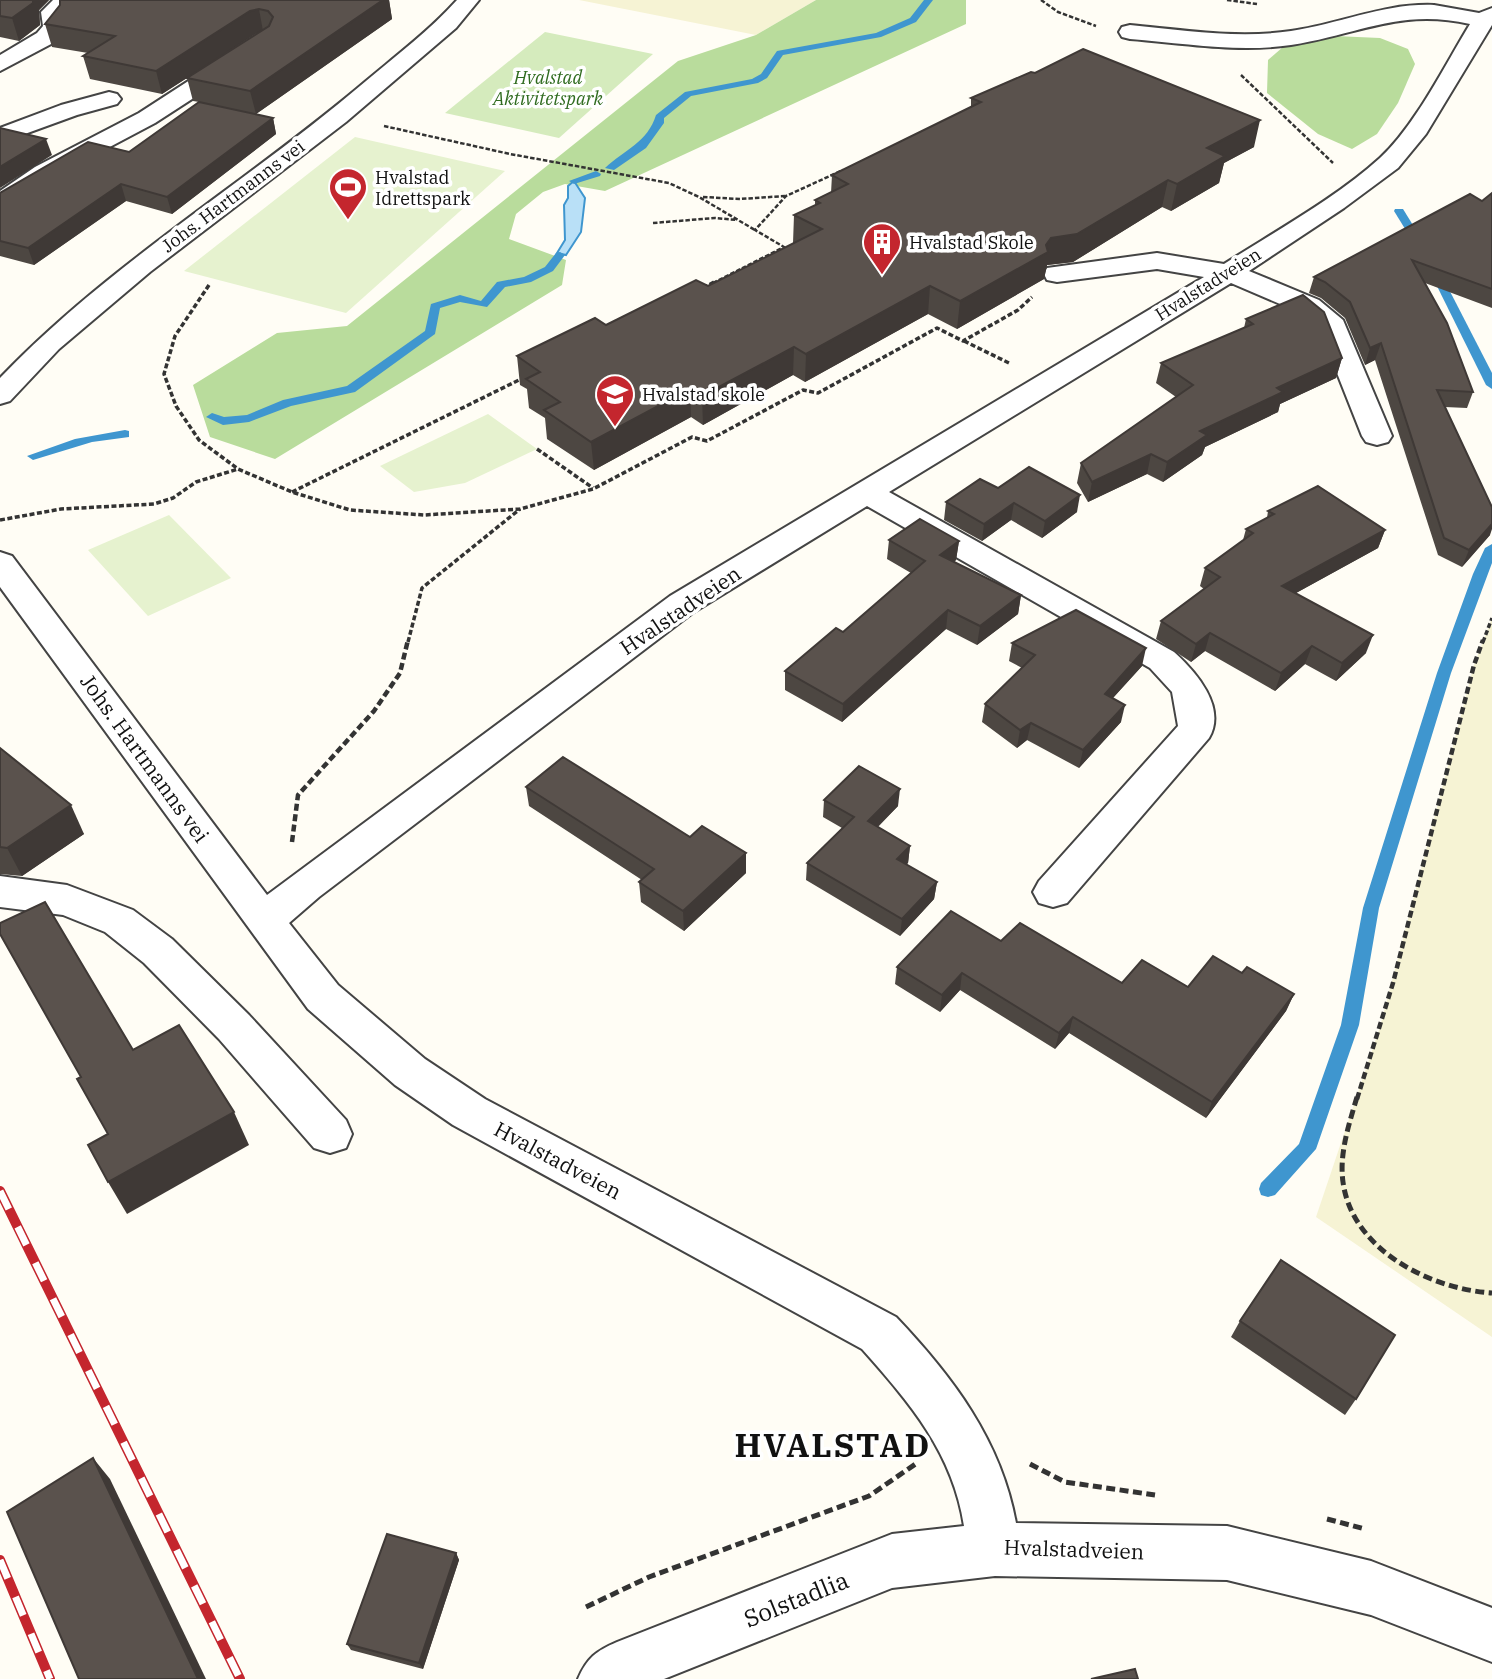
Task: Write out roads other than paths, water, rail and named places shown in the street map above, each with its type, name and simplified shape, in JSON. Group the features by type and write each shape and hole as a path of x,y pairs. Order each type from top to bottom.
{"street":[{"path":"0,64 45,38 54,26 52,12 65,0"},
{"name":"Johs. Hartmanns vei","path":"0,395 48,343 131,275 338,117 449,23 468,0"},
{"path":"1130,32 1217,40 1272,40 1298,37 1404,12 1447,12 1488,17"},
{"name":"Hvalstadveien","path":"1488,17 1414,134 1389,163 1335,203 1229,273 682,604 316,878 264,921 324,997 410,1072 460,1105 879,1333 917,1374 968,1451 981,1482 995,1549 1227,1553 1371,1588 1492,1635"},
{"path":"0,202 44,172 147,118 254,48"},
{"path":"0,136 69,110 109,99"},
{"path":"1056,274 1157,261 1229,273 1308,306 1333,326 1377,436"},
{"path":"867,493 1162,660 1183,681 1196,703 1196,729 1053,892"},
{"name":"Johs. Hartmanns vei","path":"0,563 264,921"},
{"path":"0,891 67,900 120,921 158,951 224,1018 330,1134"},
{"name":"Solstadlia","path":"606,1679 617,1670 892,1561 995,1549"}],"water":[{"path":"574,181 585,198 581,232 566,255 557,253 565,240 564,205 568,198 568,186"}],"waterway":[{"path":"610,168 643,146 659,123 659,117 688,94 755,81 764,76 780,53 878,35 913,20 929,0"},
{"path":"574,181 596,174"},
{"path":"1399,211 1419,243"},
{"path":"212,417 223,421 249,418 287,403 351,389 431,332 435,306 460,298 483,305 501,284 527,280 549,269 560,255"},
{"path":"1435,272 1492,385"},
{"path":"33,456 91,438 125,434"},
{"path":"1268,1189 1307,1149 1350,1025 1371,908 1444,673 1492,548"}],"railway":[{"path":"0,1191 240,1679"},
{"path":"0,1560 50,1679"}],"place":[{"name":"Hvalstad Idrettspark","path":"348,221"},
{"name":"Hvalstad Skole","path":"882,276"},
{"name":"Hvalstad skole","path":"615,428"}],"district":[{"name":"HVALSTAD","path":"833,1444"}],"park label":[{"name":"Hvalstad Aktivitetspark","path":"548,87"}]}
